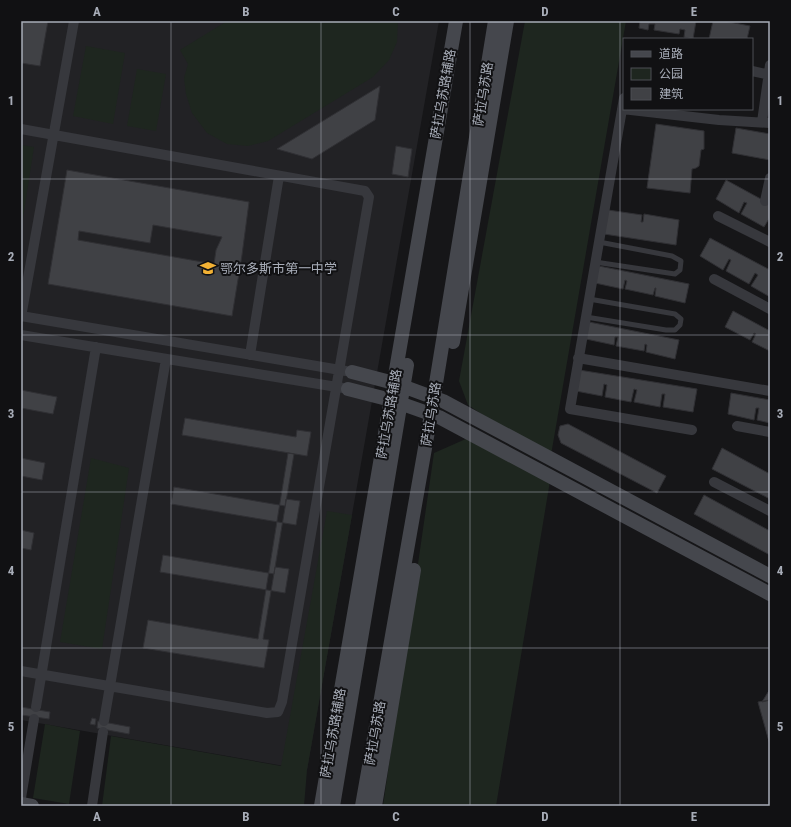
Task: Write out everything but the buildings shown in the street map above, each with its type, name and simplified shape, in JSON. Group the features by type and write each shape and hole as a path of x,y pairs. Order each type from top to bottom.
{"street":[{"path":"74,21 21,316 346,371 399,384 438,399 770,576"},
{"name":"萨拉乌苏路辅路","path":"399,384 456,21"},
{"path":"333,806 396,401 465,21"},
{"name":"萨拉乌苏路","path":"362,806 438,399 495,21"},
{"path":"438,399 507,21"},
{"path":"631,110 719,120 766,122 770,71 753,71"},
{"path":"623,104 570,409 692,430"},
{"path":"21,129 365,191 369,197 346,371 282,702 278,712 267,713 21,671"},
{"path":"250,355 279,176"},
{"path":"765,201 770,178"},
{"path":"718,216 770,242"},
{"path":"714,279 770,309"},
{"path":"21,335 342,388 396,401 435,415 770,594"},
{"path":"36,707 96,347"},
{"path":"578,358 770,390"},
{"path":"104,721 166,359"},
{"name":"萨拉乌苏路辅路","path":"321,806 396,401"},
{"path":"375,806 435,415"},
{"path":"737,426 770,432"},
{"path":"714,482 770,511"},
{"path":"21,798 34,719"},
{"path":"92,806 103,732"},
{"path":"21,804 32,806"}],"lane":[{"path":"595,262 675,274 680,270 681,261 672,256 599,242"},
{"path":"586,317 666,330 675,330 680,326 681,319 675,314 589,299"}],"shaded area":[{"name":"鄂尔多斯市第一中学","path":"21,21 439,21 307,770 21,720"}],"green space":[{"path":"227,21 398,21 397,42 389,60 373,77 268,141 248,146 227,144 207,133 192,113 186,94 184,78 188,64 180,50"},
{"path":"525,21 626,21 551,455 495,423 468,405 459,381"},
{"path":"86,46 125,53 113,124 73,116"},
{"path":"137,69 166,74 156,131 127,126"},
{"path":"21,145 34,147 21,231"},
{"path":"468,438 550,481 496,806 383,806 434,453"},
{"path":"91,458 129,468 102,649 60,642"},
{"path":"327,511 352,515 307,770 304,806 102,806 111,736 281,766"},
{"path":"45,724 80,731 69,804 33,798"}],"place":[{"name":"鄂尔多斯市第一中学","path":"208,268"}]}
